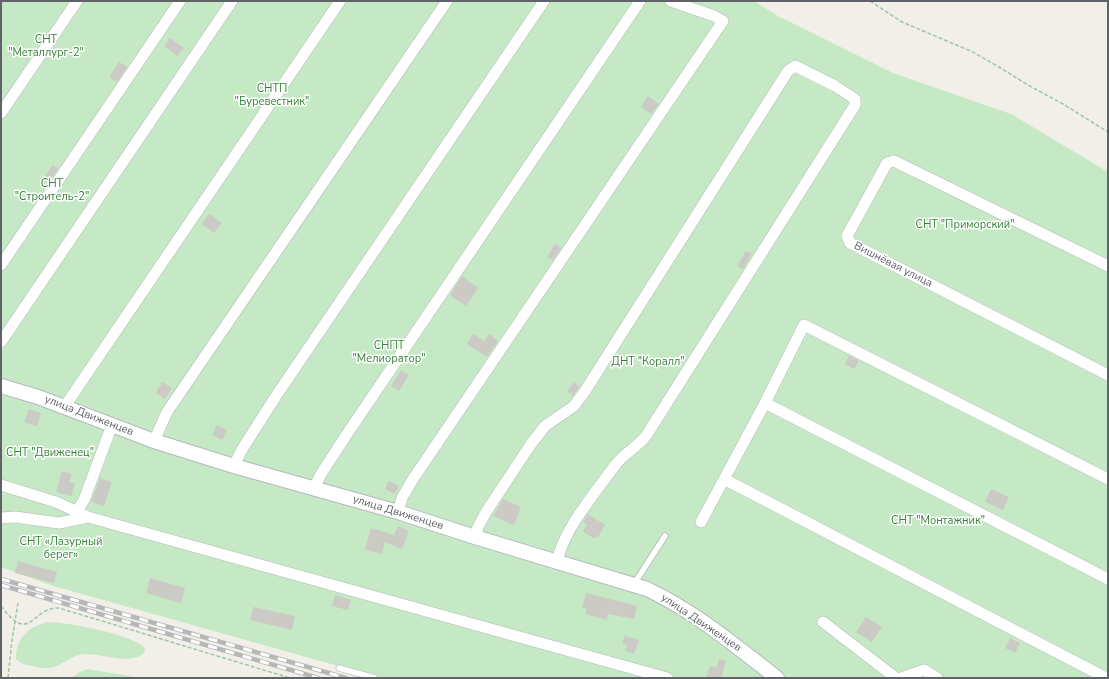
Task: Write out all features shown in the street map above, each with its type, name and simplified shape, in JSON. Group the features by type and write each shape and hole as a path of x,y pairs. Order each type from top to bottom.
{"street":[{"path":"1,114 77,1"},
{"path":"1,265 180,1"},
{"path":"1,342 232,1"},
{"path":"65,406 340,1"},
{"path":"154,440 168,412 447,1"},
{"path":"234,466 241,451 268,408 544,1"},
{"path":"314,488 321,474 347,434 640,1"},
{"path":"398,512 402,498 413,479 723,21 714,16 671,1"},
{"path":"475,537 486,512 531,444 550,422 574,406 581,397 788,71 795,66 835,86 855,99 855,105 646,436 636,447 620,459 566,535 560,549 557,562"},
{"name":"Вишнёвая улица","path":"1108,266 894,161 887,163 847,236 850,243 1108,375"},
{"path":"701,522 804,325 1108,479"},
{"name":"улица Движенцев","path":"1,386 65,406 154,440 234,466 398,512 475,537 634,584 672,602 727,639 776,678"},
{"path":"765,402 1108,578"},
{"path":"77,511 84,500 112,425"},
{"path":"724,479 1106,678"},
{"path":"1,485 50,500 88,517 667,678"},
{"path":"1,518 15,517 59,523 88,517"},
{"path":"824,622 896,678"},
{"path":"901,678 924,670 937,678"}],"lane":[{"path":"634,584 665,536"},
{"path":"339,668 375,678"}],"path":[{"path":"870,1 906,25 972,52 1063,104 1108,132"},
{"path":"8,678 18,603"},
{"path":"1,606 8,616 15,622 25,624 32,621 50,608 59,608 290,678"}],"green space":[{"path":"1,1 754,1 778,16 893,73 1011,114 1108,172 1108,678 381,678 50,585 1,567"},
{"path":"47,622 68,624 98,630 127,638 145,648 144,653 138,657 123,659 85,654 75,656 57,666 46,668 26,665 16,659 18,645 24,635 34,627"},
{"path":"87,669 130,676 136,678 71,678"}],"building":[{"path":"170,38 184,48 177,56 164,46"},
{"path":"119,62 127,67 117,82 109,77"},
{"path":"648,96 659,104 651,114 641,107"},
{"path":"53,165 58,169 50,180 45,176"},
{"path":"209,214 222,223 214,233 202,224"},
{"path":"555,244 561,248 553,260 547,257"},
{"path":"746,251 752,254 743,269 737,266"},
{"path":"462,276 478,288 466,306 450,295"},
{"path":"473,334 484,341 489,334 498,341 487,357 467,344"},
{"path":"849,356 859,361 854,369 845,364"},
{"path":"401,370 409,375 399,391 391,386"},
{"path":"162,382 172,388 165,399 156,393"},
{"path":"574,382 579,387 573,396 567,391"},
{"path":"29,409 41,413 37,426 24,422"},
{"path":"217,425 227,430 222,440 212,435"},
{"path":"62,471 72,474 69,482 75,484 71,496 56,492"},
{"path":"100,478 112,482 104,506 91,502"},
{"path":"389,481 399,486 395,494 385,489"},
{"path":"991,489 1009,497 1003,510 985,502"},
{"path":"503,499 521,507 514,525 493,516"},
{"path":"588,514 605,525 598,537 593,538 583,531 587,525 583,522"},
{"path":"398,526 409,531 402,549 385,542 382,554 365,550 371,528 394,535"},
{"path":"18,561 57,572 54,583 15,573"},
{"path":"150,578 185,588 181,603 146,593"},
{"path":"586,593 637,606 634,619 608,614 607,620 585,614 587,609 582,608"},
{"path":"335,595 351,600 348,610 332,606"},
{"path":"253,607 295,616 292,630 250,620"},
{"path":"866,617 882,627 872,642 856,632"},
{"path":"625,636 639,640 634,654 625,651 627,645 622,644"},
{"path":"1010,638 1020,643 1015,653 1005,648"},
{"path":"719,659 726,661 721,678 706,678 710,666 716,668"}],"railway":[{"path":"1,579 346,678"},
{"path":"1,585 318,678"}],"park label":[{"name":"СНТ \"Металлург-2\"","path":"46,46"},
{"name":"СНТП \"Буревестник\"","path":"272,95"},
{"name":"СНТ \"Строитель-2\"","path":"52,190"},
{"name":"СНТ \"Приморский\"","path":"965,225"},
{"name":"СНПТ \"Мелиоратор\"","path":"389,352"},
{"name":"ДНТ \"Коралл\"","path":"648,362"},
{"name":"СНТ \"Движенец\"","path":"50,453"},
{"name":"СНТ \"Монтажник\"","path":"938,521"},
{"name":"СНТ «Лазурный берег»","path":"61,548"}]}
